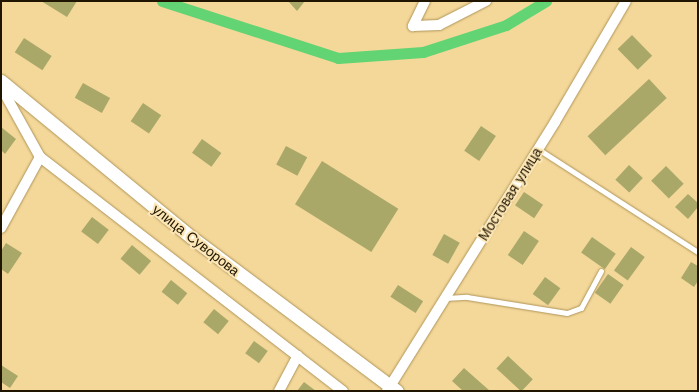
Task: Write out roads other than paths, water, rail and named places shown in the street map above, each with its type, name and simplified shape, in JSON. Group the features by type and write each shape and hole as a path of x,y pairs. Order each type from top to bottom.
{"main road":[{"name":"улица Суворова","path":"1,81 191,237 391,389"}],"street":[{"path":"425,1 413,26 439,24 486,1"},
{"name":"Мостовая улица","path":"391,389 445,298 538,149 626,1"},
{"path":"1,87 40,157 343,391"},
{"path":"1,228 40,157"},
{"path":"279,391 298,356"}],"lane":[{"path":"538,149 698,252"},
{"path":"445,298 467,297 567,313 581,308 601,271"}],"waterway":[{"path":"162,1 338,58 423,52 506,25 546,1"}]}
